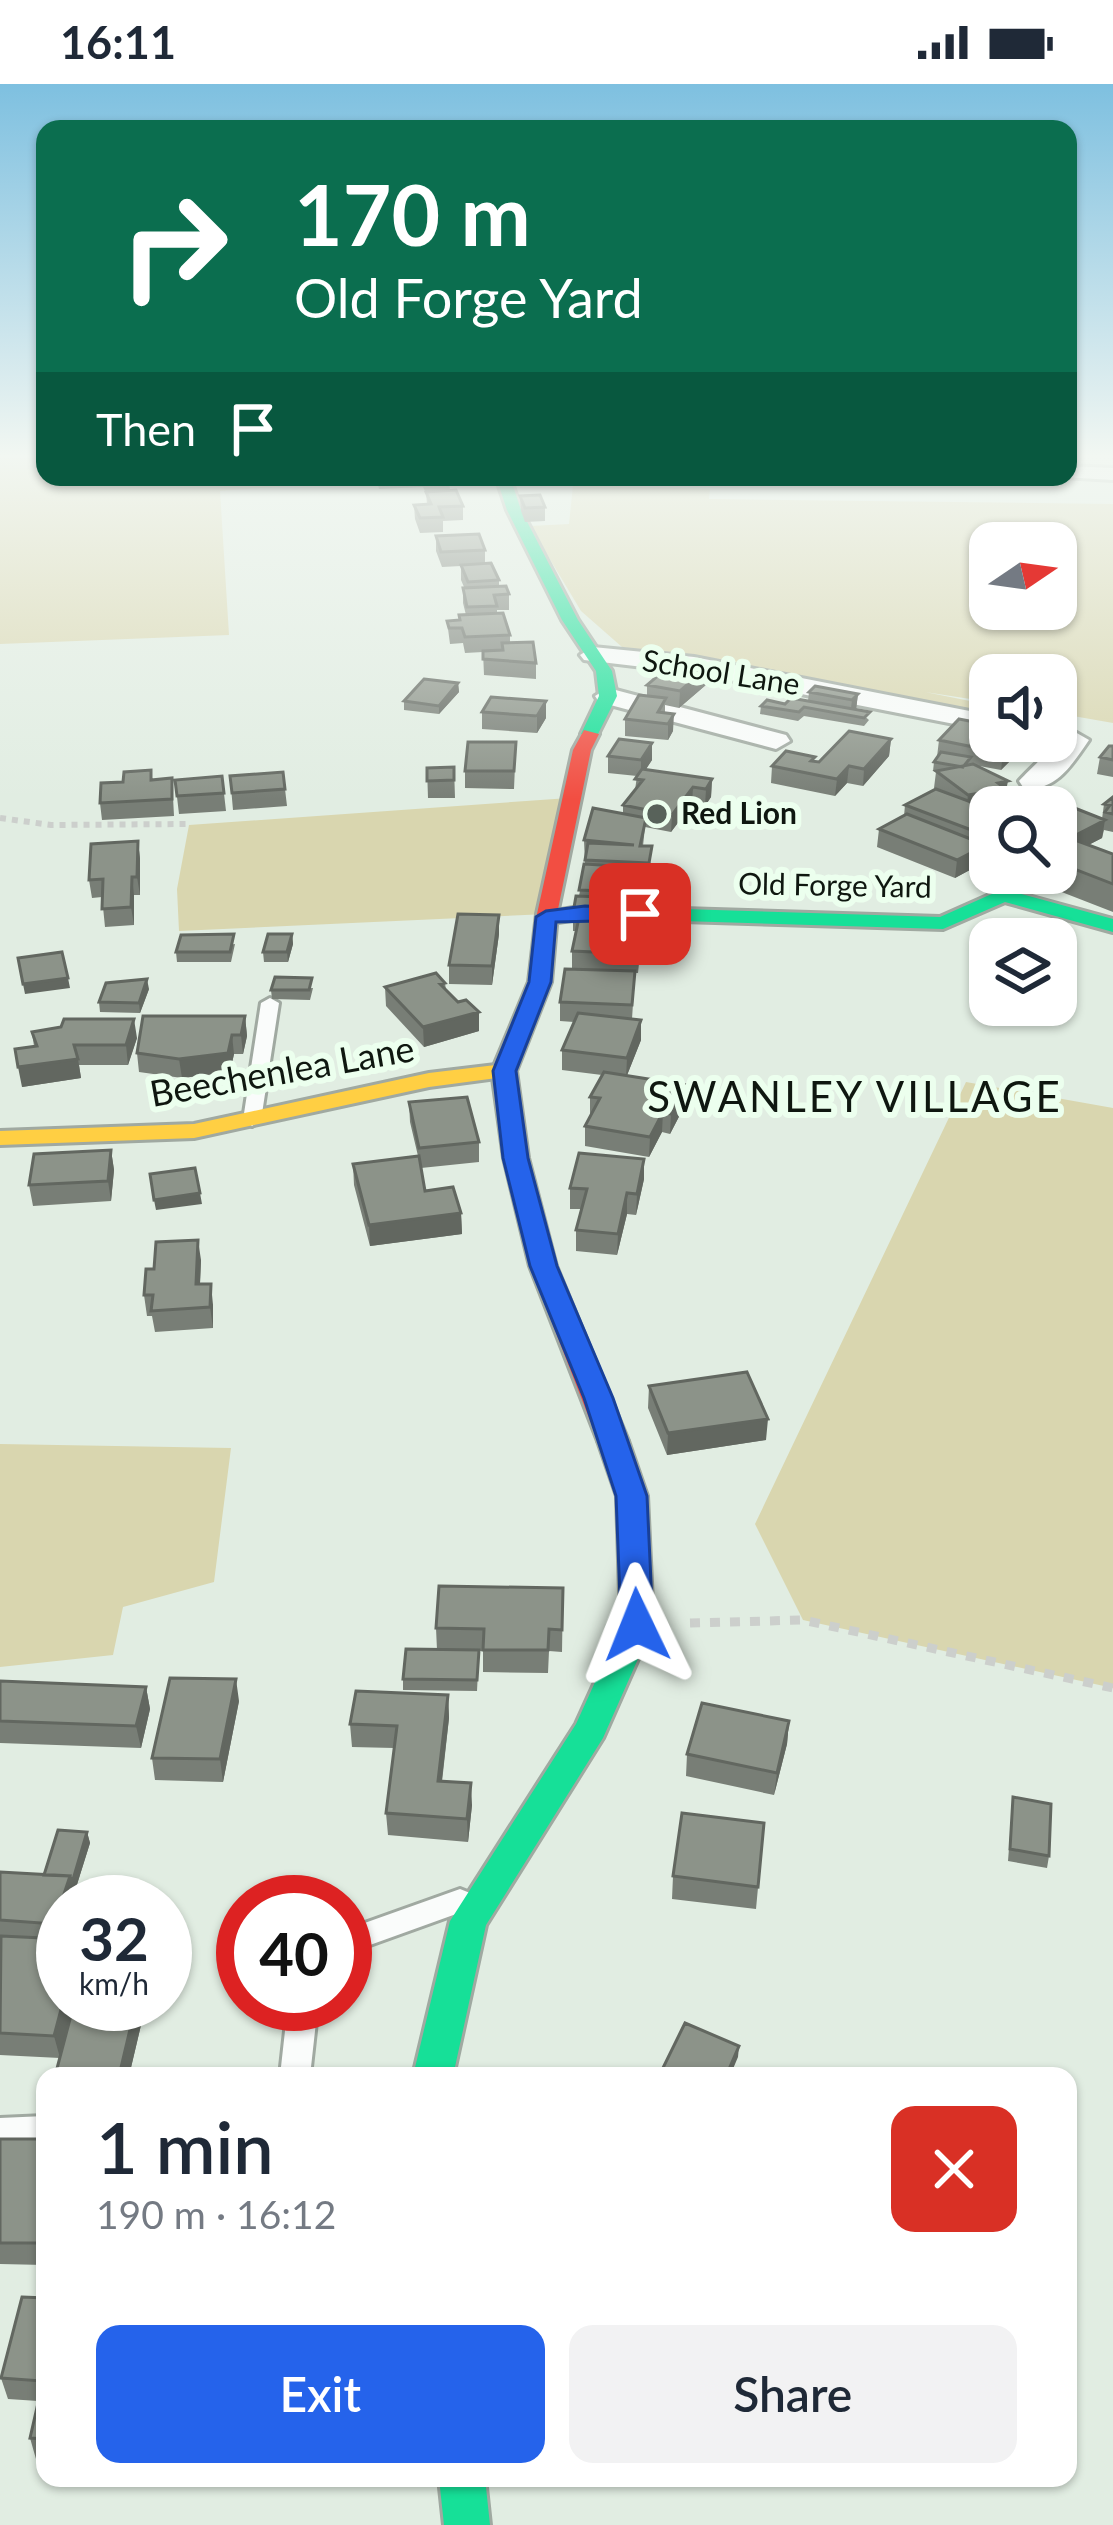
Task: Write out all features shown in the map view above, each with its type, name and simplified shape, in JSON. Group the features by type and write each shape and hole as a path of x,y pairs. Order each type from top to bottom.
{"street":[{"path":"435,2067 468,1921 591,1729 637,1625 632,1496 544,1266 516,1158 504,1071 540,982 546,917 582,750 608,696 604,671 545,571"},
{"name":"School Lane","path":"593,655 694,664 969,719"},
{"path":"608,696 776,741"},
{"path":"1077,740 1113,746"},
{"path":"1033,781 1051,771 1055,762"},
{"name":"Old Forge Yard","path":"546,917 585,912 944,923 1004,895 1113,926"},
{"name":"Beechenlea Lane","path":"0,1138 194,1131 429,1080 504,1071"},
{"path":"463,2487 466,2525"}],"lane":[{"path":"252,1120 270,1003"},
{"path":"372,1932 483,1893"},
{"path":"296,2067 300,2031"},
{"path":"0,2132 36,2130"}],"path":[{"path":"0,818 51,825 189,824"},
{"path":"637,1625 803,1620 1113,1688"}],"shaded area":[{"path":"0,571 225,571 229,635 0,644"},
{"path":"557,571 969,571 969,630 1077,630 1077,571 1113,571 1113,723 1077,717 1077,654 969,654 969,699 925,692 969,701 969,711 622,647 581,611"},
{"path":"569,798 547,914 179,931 177,889 189,825"},
{"path":"966,1082 1113,1108 1113,1688 803,1620 755,1524"},
{"path":"0,1444 231,1448 214,1582 123,1607 113,1655 0,1667"}],"building":[{"path":"463,571 495,571 499,580 468,582"},
{"path":"506,586 509,594 494,595 497,606 467,607 463,588"},
{"path":"503,613 510,635 465,637 462,628 449,628 447,621 460,620 459,615"},
{"path":"533,642 536,663 483,659 483,651 503,650 502,643"},
{"path":"675,661 708,667 680,691 647,685"},
{"path":"424,679 458,683 439,706 404,701"},
{"path":"815,686 858,694 852,700 809,692"},
{"path":"639,695 666,698 658,712 674,714 668,724 625,719"},
{"path":"491,697 546,701 537,716 482,712"},
{"path":"791,698 870,712 864,718 804,707 799,712 761,706 767,700 785,704"},
{"path":"959,719 969,721 969,746 939,740"},
{"path":"849,731 891,739 864,769 849,766 837,779 772,766 786,751 819,762"},
{"path":"619,739 652,743 641,760 608,756"},
{"path":"468,742 516,742 514,771 465,771"},
{"path":"1113,746 1113,760 1100,757"},
{"path":"941,752 969,757 963,767 934,762"},
{"path":"973,764 1008,781 998,783 1002,786 969,786 968,795 936,771"},
{"path":"454,767 454,780 427,781 427,768"},
{"path":"642,769 712,779 706,789 693,787 672,815 623,805 643,780 635,779"},
{"path":"151,770 151,780 172,778 172,799 100,803 101,783 123,782 124,772"},
{"path":"283,772 285,789 232,793 230,776"},
{"path":"222,776 224,793 177,796 175,780"},
{"path":"936,789 969,801 969,829 905,805"},
{"path":"593,808 646,818 640,846 652,846 649,863 585,860 588,843 634,845 584,840"},
{"path":"1077,809 1105,820 1077,834"},
{"path":"907,814 969,838 969,854 957,860 879,829"},
{"path":"138,841 131,907 102,909 103,879 89,880 91,844"},
{"path":"1077,841 1113,854 1113,884 1077,870"},
{"path":"584,864 635,867 630,892 579,890"},
{"path":"576,896 630,898 623,926 642,926 639,954 572,951 580,913 573,913"},
{"path":"458,914 499,915 492,966 449,965"},
{"path":"234,934 230,952 176,952 181,935"},
{"path":"268,934 292,934 287,952 263,952"},
{"path":"62,952 68,978 23,984 18,958"},
{"path":"565,969 635,971 632,1005 560,1002"},
{"path":"436,973 458,1002 466,1000 479,1012 423,1027 385,987"},
{"path":"275,977 312,978 309,990 271,990"},
{"path":"147,979 139,1003 99,1002 106,983"},
{"path":"578,1013 641,1020 627,1058 562,1050"},
{"path":"143,1016 245,1016 241,1035 232,1035 228,1053 179,1059 137,1053"},
{"path":"64,1019 134,1019 126,1045 74,1045 78,1059 18,1067 15,1049 37,1046 32,1032 61,1027"},
{"path":"604,1072 686,1085 671,1114 663,1112 650,1137 585,1126 600,1098 590,1097"},
{"path":"467,1097 479,1142 419,1148 409,1102"},
{"path":"111,1150 108,1181 29,1185 34,1154"},
{"path":"579,1153 644,1159 637,1194 627,1193 618,1234 576,1230 587,1189 570,1188"},
{"path":"419,1156 425,1191 453,1187 461,1213 369,1225 353,1164"},
{"path":"195,1168 200,1193 154,1200 150,1174"},
{"path":"198,1240 196,1284 211,1284 210,1307 151,1311 153,1295 144,1295 146,1269 154,1269 156,1242"},
{"path":"747,1372 768,1419 668,1433 649,1386"},
{"path":"439,1586 563,1588 562,1630 549,1629 548,1650 483,1650 484,1629 436,1628"},
{"path":"406,1649 479,1650 477,1680 403,1679"},
{"path":"170,1678 236,1679 220,1759 152,1758"},
{"path":"0,1681 146,1687 136,1726 0,1721"},
{"path":"356,1691 448,1695 438,1781 471,1783 467,1819 386,1813 397,1726 350,1724"},
{"path":"702,1703 789,1721 777,1773 687,1754"},
{"path":"1013,1797 1051,1804 1049,1856 1010,1849"},
{"path":"682,1813 764,1823 758,1887 673,1876"},
{"path":"58,1830 87,1832 74,1875 44,1875"},
{"path":"0,1872 52,1875 36,1875 36,1923 0,1920"},
{"path":"1,1936 36,1938 36,2031 55,2031 54,2036 0,2033"},
{"path":"685,2023 739,2046 730,2067 663,2067"},
{"path":"67,2031 130,2031 121,2067 57,2067"},
{"path":"0,2139 36,2139 36,2243 0,2243"},
{"path":"22,2297 36,2298 36,2380 1,2378"}],"traffic: fast":[{"path":"545,571 604,671 608,696 590,734"},
{"path":"551,917 585,912 943,923 1003,895 1113,926"},
{"path":"435,2067 468,1921 591,1729 637,1625 632,1496 613,1441"},
{"path":"463,2487 467,2525"}],"traffic: slow":[{"path":"0,1138 194,1131 429,1080 504,1071"}],"traffic: jam":[{"path":"590,734 582,750 547,914 540,982 504,1071 516,1158 543,1266 613,1441"}],"place":[{"name":"Red Lion","path":"657,814"}],"district":[{"name":"SWANLEY VILLAGE","path":"855,1097"}],"route":[{"path":"637,1625 632,1496 544,1266 516,1158 504,1071 540,982 546,917 585,912 640,914"}]}
